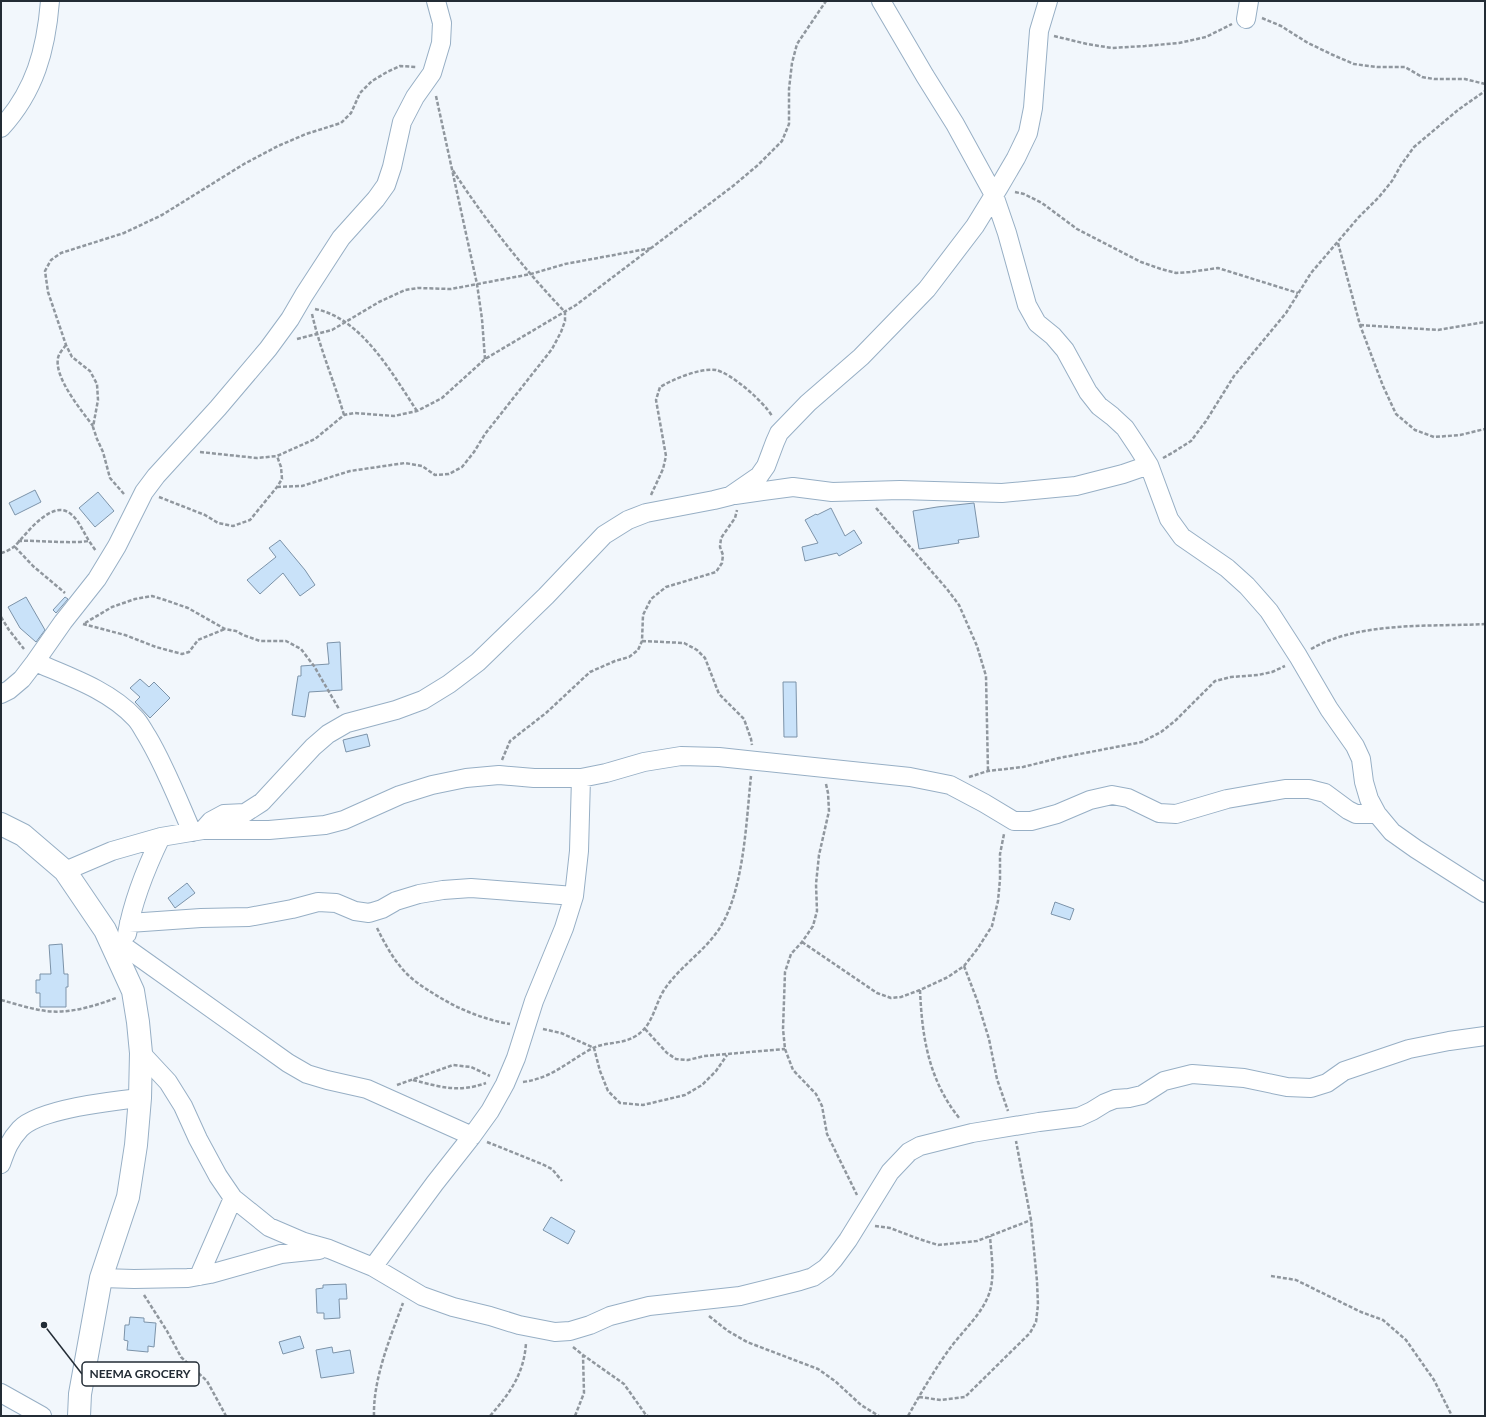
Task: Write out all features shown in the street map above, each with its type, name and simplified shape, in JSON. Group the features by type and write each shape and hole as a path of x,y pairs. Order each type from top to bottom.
{"street":[{"path":"1,128 12,116 29,90 42,54 50,1"},
{"path":"1,694 22,679 36,662 51,638 97,579 137,508 144,492 156,476 179,452 268,350 290,319 341,238 376,199 386,184 392,167 402,122 415,97 432,73 441,43 442,23 436,1"},
{"path":"882,1 925,76 997,191 1026,305 1037,323 1053,336 1065,350 1088,392 1099,406 1125,428 1149,465 1169,519 1182,537 1227,568 1247,586 1269,611 1298,656 1329,709 1355,746 1361,759 1364,782 1369,799 1377,814 1392,832 1485,893"},
{"path":"736,495 759,476 766,466 774,442 779,433 808,403 861,357 927,289 975,226 1016,158 1028,133 1033,108 1039,31 1048,1"},
{"path":"1246,19 1250,1"},
{"path":"198,831 211,821 224,814 245,813 262,802 328,734 347,723 396,710 423,700 449,684 478,662 546,596 604,535 628,520 646,513 736,495 793,487 832,492 900,490 1002,493 1047,489 1076,486 1149,465"},
{"path":"36,662 74,677 113,700 136,718 153,746 198,831"},
{"path":"65,871 112,850 161,837 198,831 269,830 325,825 344,820 400,795 432,785 466,778 499,775 534,778 581,778 606,773 644,762 681,756 752,760 910,777 950,785 1014,821 1032,821 1057,814 1090,800 1112,795 1128,798 1160,813 1176,814 1227,799 1285,788 1309,789 1325,793 1356,814 1377,814"},
{"path":"373,1267 490,1111 501,1082 516,1058 534,1001 564,928 574,896 580,844 581,778"},
{"path":"1,824 24,835 65,871 123,956 133,991 141,1053 140,1098 136,1145 128,1197 101,1278 80,1394 79,1416"},
{"path":"123,956 136,895 148,864 161,837"},
{"path":"129,923 201,918 249,917 292,909 318,902 336,903 355,911 369,913 396,900 419,894 443,890 472,888 574,896"},
{"path":"123,956 307,1074 367,1089 472,1136"},
{"path":"141,1053 168,1082 183,1106 198,1139 218,1176 233,1198 269,1227 304,1242 329,1249 373,1267 422,1296 453,1307 526,1327 555,1332 577,1329 610,1316 649,1306 740,1296 813,1277 826,1268 834,1259 862,1218 890,1172 908,1152 920,1146 972,1133 1079,1117 1115,1099 1142,1095 1164,1081 1192,1074 1244,1078 1287,1087 1311,1088 1327,1083 1344,1071 1409,1049 1485,1036"},
{"path":"1,1164 7,1146 20,1128 38,1118 95,1103 140,1098"},
{"path":"199,1276 233,1198"},
{"path":"101,1278 188,1278 210,1274 281,1254 329,1249"},
{"path":"1,1393 42,1416"}],"path":[{"path":"179,452 210,452 257,458 277,456 315,439 344,415 354,413 394,416 417,412 442,398 485,358 576,305 733,186 758,165 782,141 789,124 789,89 792,63 798,44 826,1"},
{"path":"1039,31 1067,40 1112,48 1179,43 1206,37 1246,19 1263,18 1281,26 1308,43 1354,64 1377,67 1405,67 1422,77 1434,79 1465,79 1485,84"},
{"path":"93,427 98,400 96,384 90,371 72,357 66,345 48,292 45,271 51,260 61,254 124,233 162,215 244,164 278,146 306,134 341,123 351,113 360,92 372,81 400,66 416,67 432,73 438,111 477,284 482,319 485,358"},
{"path":"1149,465 1172,453 1191,440 1206,420 1234,376 1286,313 1311,273 1358,218 1379,197 1392,181 1414,147 1458,110 1485,92"},
{"path":"278,487 302,486 350,471 405,463 422,466 435,475 449,474 462,467 474,452 485,434 552,349 561,332 565,312 493,228 451,168"},
{"path":"997,191 1024,194 1036,200 1077,229 1141,262 1161,269 1176,273 1218,268 1298,293"},
{"path":"1338,243 1360,325 1383,386 1396,414 1415,430 1434,437 1460,435 1485,429"},
{"path":"268,350 286,342 332,330 379,302 405,290 418,288 451,289 531,274 565,264 653,248"},
{"path":"311,309 334,315 360,335 377,354 417,412"},
{"path":"1360,325 1438,330 1485,322"},
{"path":"316,335 344,415"},
{"path":"66,345 58,358 58,369 64,384 93,427 103,452 110,478 137,508"},
{"path":"646,513 651,492 663,469 666,456 656,400 660,387 676,378 699,372 716,370 734,379 757,397 771,414 779,433"},
{"path":"144,492 205,515 218,523 233,526 250,520 278,487 282,479 282,467 277,456"},
{"path":"863,492 947,589 961,611 977,646 986,676 988,771"},
{"path":"499,775 506,748 514,738 546,713 590,672 629,656 638,650 642,641 643,614 651,600 666,587 716,572 722,563 723,555 720,547 722,538 735,518 736,495"},
{"path":"1,553 14,546 46,515 54,511 65,510 73,515 89,541 106,564"},
{"path":"18,541 67,543 89,541"},
{"path":"14,546 33,566 71,598 77,605"},
{"path":"77,627 112,607 135,599 152,596 188,608 225,629 236,631 260,641 286,641 301,649 314,666 347,723"},
{"path":"1,618 8,630 36,662"},
{"path":"83,624 125,635 156,647 182,654 190,652 198,640 225,629"},
{"path":"950,785 988,771 1023,767 1059,758 1142,742 1160,732 1176,720 1215,681 1231,677 1258,675 1272,672 1319,644 1337,636 1392,627 1485,624"},
{"path":"413,1080 448,1089 466,1088 501,1082 524,1082 541,1079 594,1048 633,1038 645,1029 665,989 715,936 728,914 735,893 742,860 752,760 751,739 744,720 719,694 705,658 697,650 684,643 642,641"},
{"path":"819,767 825,779 828,793 829,812 819,855 816,884 816,911 813,926 802,942 791,954 785,972 782,1029 784,1049 793,1070 816,1094 822,1106 827,1134 862,1218 938,1245 977,1241 1031,1220"},
{"path":"802,942 877,993 891,998 901,997 948,977 964,966 992,926 998,901 1002,837 1014,821"},
{"path":"369,913 395,960 408,975 451,1004 476,1016 498,1022 561,1032 594,1048 600,1071 608,1091 620,1103 643,1105 685,1095 702,1085 716,1071 727,1054"},
{"path":"919,1397 941,1400 965,1397 1030,1333 1036,1322 1038,1305 1031,1220 1013,1126 997,1078 989,1039 977,1000 964,966"},
{"path":"920,990 926,1050 937,1080 953,1111 972,1133"},
{"path":"1,1000 47,1011 62,1010 99,1004 133,991"},
{"path":"645,1029 667,1053 676,1059 688,1060 704,1056 784,1049"},
{"path":"394,1085 413,1080 435,1070 453,1065 471,1067 501,1082"},
{"path":"472,1136 542,1164 552,1169 562,1181"},
{"path":"908,1416 925,1385 949,1350 981,1310 990,1291 992,1275 990,1236"},
{"path":"1271,1276 1296,1280 1361,1312 1383,1320 1406,1340 1434,1380 1452,1416"},
{"path":"134,1279 167,1331 181,1357 207,1381 225,1415"},
{"path":"374,1416 375,1391 393,1330 409,1288"},
{"path":"690,1302 728,1331 747,1342 818,1369 835,1381 861,1405 879,1416"},
{"path":"490,1416 504,1400 517,1380 525,1351 526,1327"},
{"path":"561,1331 571,1344 583,1355 624,1384 648,1416"},
{"path":"575,1416 584,1393 583,1355"}],"building":[{"path":"35,490 41,502 15,515 9,503"},
{"path":"98,492 114,511 95,527 79,508"},
{"path":"974,503 979,537 958,540 959,543 919,549 913,511"},
{"path":"831,508 845,536 854,530 862,543 839,556 837,553 805,561 802,547 818,543 805,520"},
{"path":"280,540 305,570 315,585 300,596 283,573 260,594 247,580 276,557 269,548"},
{"path":"26,597 45,630 36,642 20,628 8,607"},
{"path":"65,597 68,599 56,613 53,610"},
{"path":"340,642 342,690 309,692 305,717 292,715 298,676 301,676 301,666 329,664 327,643"},
{"path":"140,679 149,687 154,682 170,698 150,718 135,702 140,697 130,688"},
{"path":"783,682 796,682 797,737 784,737"},
{"path":"367,734 370,746 346,752 343,740"},
{"path":"187,883 195,893 175,908 168,898"},
{"path":"1055,902 1074,909 1070,920 1051,914"},
{"path":"62,944 64,974 68,974 68,987 66,987 66,1007 40,1007 40,993 36,993 36,980 40,980 40,974 51,974 49,945"},
{"path":"551,1217 575,1231 568,1244 543,1230"},
{"path":"346,1284 347,1299 339,1299 340,1318 324,1319 324,1313 317,1313 316,1289 323,1288 323,1285"},
{"path":"130,1317 144,1318 144,1322 156,1323 154,1347 148,1346 148,1352 127,1350 128,1341 124,1340 125,1325 129,1325"},
{"path":"300,1336 304,1348 283,1354 279,1342"},
{"path":"332,1347 333,1353 350,1350 354,1373 321,1378 316,1350"}],"place":[{"name":"NEEMA GROCERY","path":"44,1325"}]}
